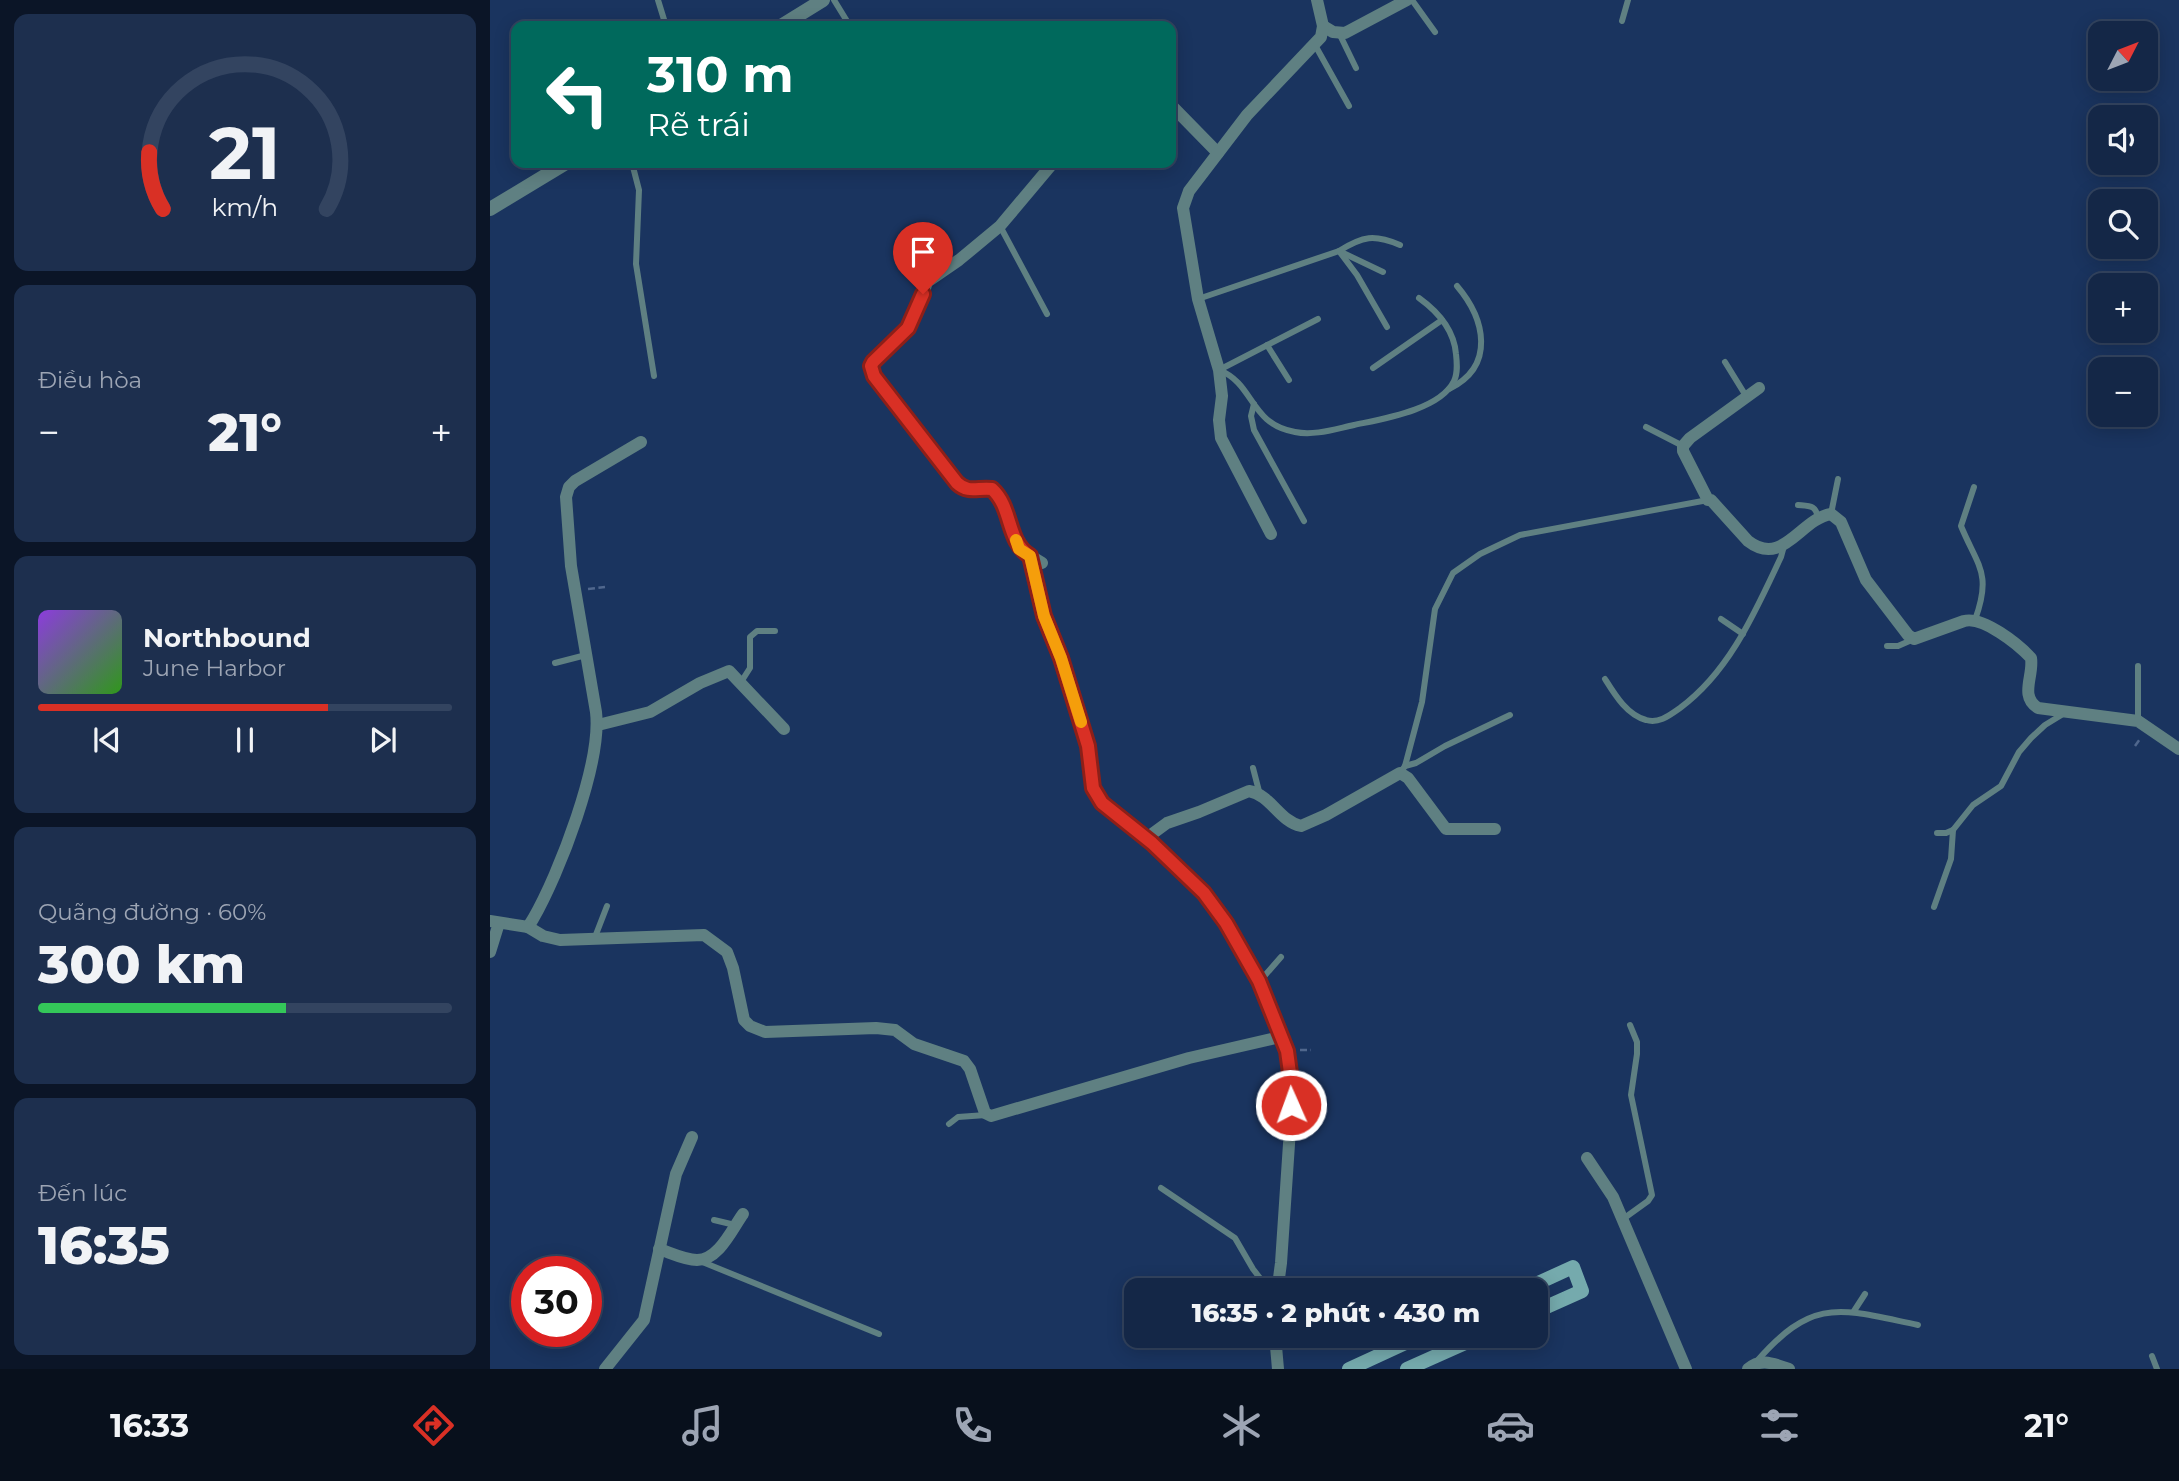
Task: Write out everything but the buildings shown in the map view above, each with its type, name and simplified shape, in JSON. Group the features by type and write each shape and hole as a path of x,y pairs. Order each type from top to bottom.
{"main road":[{"path":"1548,1278 1573,1267 1582,1292 1548,1306"},
{"path":"1349,1369 1395,1348"},
{"path":"1406,1369 1454,1348"}],"street":[{"path":"790,21 823,0"},
{"path":"1271,534 1221,438 1219,421 1222,396 1219,370 1198,299 1183,208 1189,191 1258,102 1321,37 1323,26 1317,0"},
{"path":"1323,26 1339,33 1351,31 1407,0"},
{"path":"1176,110 1217,153"},
{"path":"490,209 558,168"},
{"path":"1049,168 1000,226 927,282 908,328 871,366 874,376 957,483 972,491 992,489 1000,496 1019,549 1036,559 1044,616 1079,715"},
{"path":"1759,388 1701,429 1684,446 1685,460 1708,500 1711,500 1754,546 1771,549 1784,545 1818,518 1831,514 1841,522 1866,580 1901,628 1914,639 1964,621 1975,620 2007,637 2031,658 2027,694 2032,705 2043,710 2138,721 2179,749"},
{"path":"528,927 559,867 585,790 598,725 571,566 566,496 575,481 640,442"},
{"path":"598,725 650,712 686,690 725,672 733,673 784,729"},
{"path":"1279,1278 1290,1129 1291,1080 1287,1051 1259,981 1211,901 1152,843 1152,834 1167,823 1249,790 1260,795 1284,818 1301,825 1326,816 1403,769 1446,829 1495,829"},
{"path":"490,952 495,922 528,927 552,940 704,935 727,952 744,1020 750,1026 765,1032 886,1028 895,1030 914,1044 964,1061 970,1069 988,1115 996,1115 1189,1058 1280,1037"},
{"path":"604,1369 644,1320 676,1174 692,1137"},
{"path":"1587,1158 1623,1219 1686,1369"},
{"path":"659,1249 698,1260 710,1257 743,1214"},
{"path":"1276,1348 1278,1369"},
{"path":"1751,1366 1771,1363 1789,1369"}],"lane":[{"path":"658,0 664,21"},
{"path":"834,0 847,21"},
{"path":"1412,0 1435,32"},
{"path":"1622,21 1628,0"},
{"path":"1339,33 1356,68"},
{"path":"1315,45 1349,106"},
{"path":"633,168 639,190 636,264 654,376"},
{"path":"1000,226 1047,314"},
{"path":"1198,299 1339,251 1359,239 1382,237 1400,245"},
{"path":"1339,251 1383,272"},
{"path":"1339,251 1357,275 1387,327"},
{"path":"1219,370 1235,380 1265,420 1278,428 1312,433 1416,409 1462,382 1471,373 1481,349 1480,325 1470,301 1457,286"},
{"path":"1419,298 1432,307 1454,340 1457,372 1449,389"},
{"path":"1219,370 1318,319"},
{"path":"1373,368 1442,320"},
{"path":"1267,345 1289,380"},
{"path":"1725,362 1746,396"},
{"path":"1254,404 1251,416 1254,429 1304,521"},
{"path":"1646,427 1684,446"},
{"path":"1831,514 1838,479"},
{"path":"1974,487 1961,526 1980,563 1983,576 1975,620"},
{"path":"1403,769 1422,702 1435,609 1453,573 1480,554 1520,535 1708,500"},
{"path":"1798,505 1814,507 1818,518"},
{"path":"1605,679 1622,704 1631,712 1655,722 1697,696 1716,675 1742,634 1781,557 1784,545"},
{"path":"1721,619 1742,634"},
{"path":"741,682 750,668 749,640 752,634 760,630 775,631"},
{"path":"1887,646 1898,646 1914,639"},
{"path":"555,663 586,655"},
{"path":"2138,666 2138,721"},
{"path":"1937,833 1953,830 1973,805 2001,786 2019,752 2031,738 2045,725 2065,713"},
{"path":"1079,715 1088,746 1093,788 1102,803 1152,843"},
{"path":"1403,769 1510,715"},
{"path":"1253,768 1260,795"},
{"path":"1934,906 1951,859 1953,830"},
{"path":"595,939 607,906"},
{"path":"1259,981 1281,957"},
{"path":"1623,1219 1648,1201 1651,1195 1631,1095 1637,1054 1630,1025"},
{"path":"949,1124 958,1117 988,1115"},
{"path":"1161,1188 1235,1238 1261,1278"},
{"path":"714,1220 735,1225"},
{"path":"698,1260 879,1334"},
{"path":"1854,1311 1865,1294"},
{"path":"1751,1366 1776,1339 1808,1317 1854,1311 1918,1325"},
{"path":"2152,1356 2157,1369"}],"slow traffic":[{"path":"1016,540 1019,549 1030,556 1044,616 1061,658 1081,722"}],"route":[{"path":"923,294 908,328 873,362 871,366 874,376 957,483 972,491 992,489 1000,496 1019,549 1030,556 1044,616 1061,658 1088,746 1093,788 1102,803 1152,843 1204,893 1226,923 1259,981 1287,1051 1291,1105"}]}
